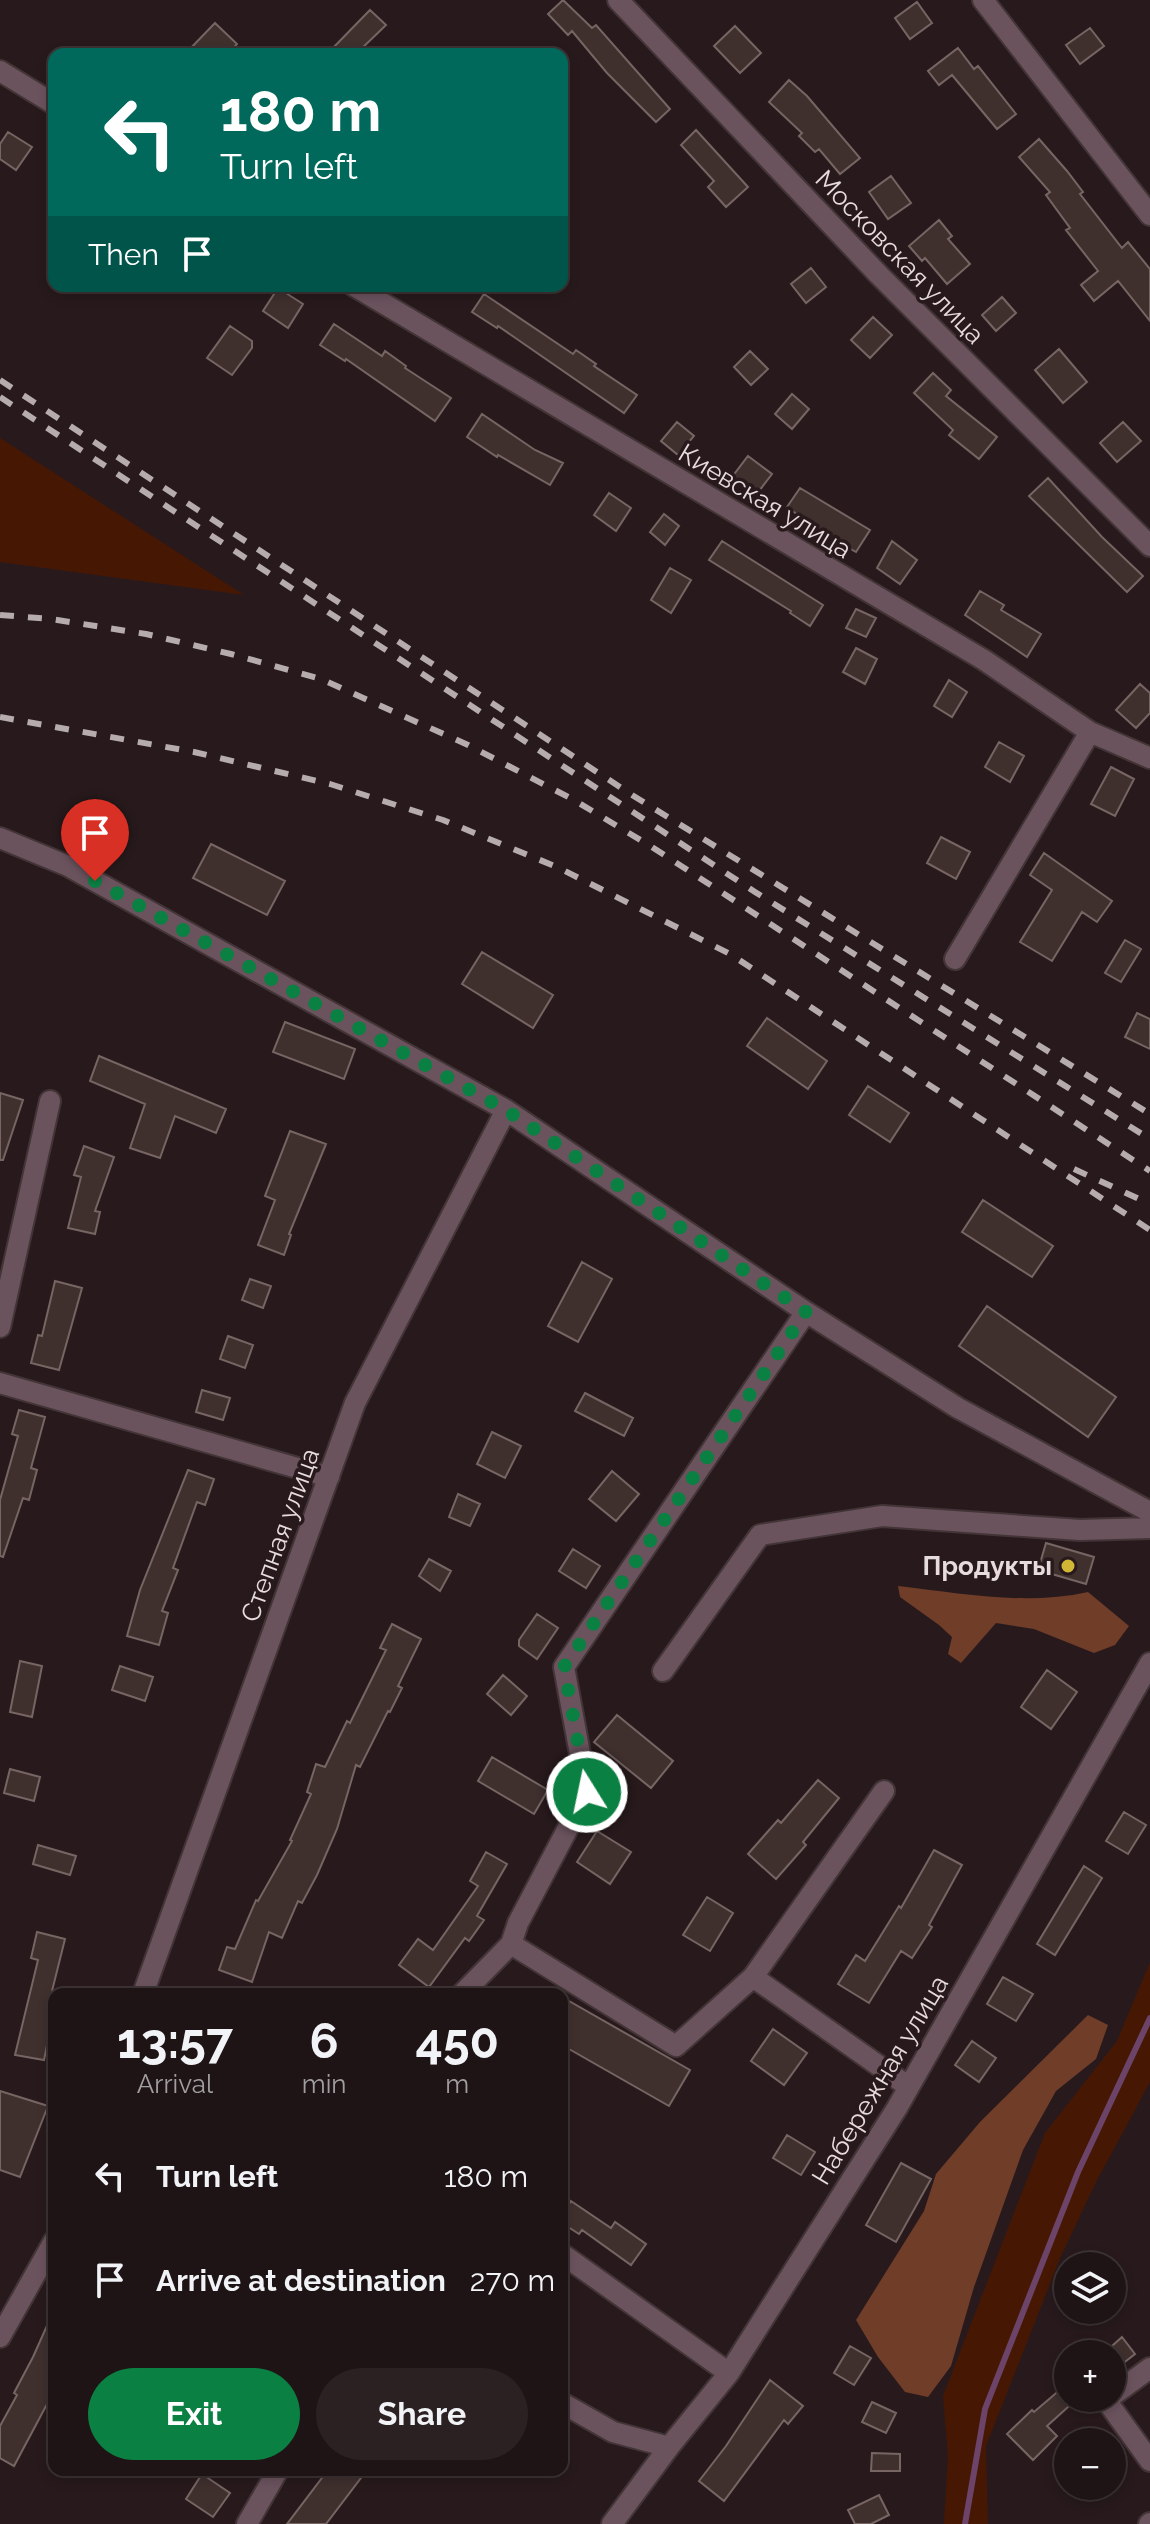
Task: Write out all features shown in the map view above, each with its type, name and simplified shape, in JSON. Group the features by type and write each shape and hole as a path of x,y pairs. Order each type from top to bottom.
{"street":[{"name":"Московская улица","path":"618,0 879,275 1150,546"},
{"path":"983,0 1150,215"},
{"path":"0,71 48,100"},
{"name":"Киевская улица","path":"364,292 984,660 1090,732 1150,758"},
{"path":"955,959 1090,732"},
{"path":"0,838 68,866 506,1110 806,1312 958,1408 1150,1512"},
{"path":"0,1327 50,1101"},
{"name":"Степная улица","path":"145,1988 355,1403 506,1110"},
{"path":"468,1988 511,1944 518,1923 587,1792 564,1667 806,1312"},
{"path":"0,1383 329,1477"},
{"path":"663,1671 760,1535 882,1516 1080,1530 1150,1528"},
{"name":"Набережная улица","path":"612,2524 729,2373 909,2087 1150,1663"},
{"path":"511,1944 676,2046 753,1977 884,1791"},
{"path":"753,1977 909,2087"},
{"path":"0,2337 48,2252"},
{"path":"568,2258 729,2373"},
{"path":"1126,2386 1150,2368"},
{"path":"568,2406 613,2432 669,2447"},
{"path":"1118,2412 1150,2461"},
{"path":"247,2524 275,2476"},
{"path":"626,2505 638,2524"}],"shaded area":[{"path":"0,438 244,595 0,562"},
{"path":"898,1586 1017,1598 1088,1592 1129,1626 1115,1645 1094,1653 1034,1629 996,1623 961,1663 948,1654 952,1637 900,1597"},
{"path":"1150,1962 1150,2082 1096,2182 1063,2252 1054,2252 1054,2274 986,2446 988,2524 944,2524 948,2455 943,2396 1045,2133 1117,2041"},
{"path":"1088,2015 1108,2025 1096,2059 1056,2091 1023,2150 974,2287 951,2366 928,2397 905,2392 878,2357 856,2320 924,2211 936,2174 980,2122"}],"building":[{"path":"563,0 592,28 596,25 670,109 656,122 607,73 572,31 568,35 548,14"},
{"path":"917,2 932,23 910,39 895,18"},
{"path":"370,10 386,25 362,48 333,48"},
{"path":"215,23 237,44 233,48 191,48"},
{"path":"735,26 761,53 740,73 714,46"},
{"path":"1090,28 1104,46 1080,64 1066,45"},
{"path":"958,48 974,69 978,66 1016,114 997,129 952,75 939,85 928,71"},
{"path":"789,80 807,96 860,158 840,174 819,149 815,152 799,136 802,133 769,102"},
{"path":"696,130 748,187 726,207 708,187 714,181 681,145"},
{"path":"8,132 32,147 16,170 0,159 0,144"},
{"path":"1039,139 1083,192 1080,194 1122,248 1128,242 1150,269 1150,321 1118,281 1094,301 1081,285 1098,271 1066,230 1070,228 1046,195 1050,192 1019,157"},
{"path":"891,176 911,203 888,219 869,192"},
{"path":"939,220 952,236 948,239 970,264 947,284 925,258 922,261 909,246"},
{"path":"811,268 826,287 806,303 791,284"},
{"path":"275,292 284,292 303,304 288,328 263,311"},
{"path":"484,294 573,354 576,350 637,395 624,413 498,326 472,312"},
{"path":"1002,297 1016,313 996,331 982,315"},
{"path":"873,317 892,335 870,358 851,340"},
{"path":"334,324 382,356 385,351 451,398 435,421 346,359 320,345"},
{"path":"230,326 252,341 252,348 232,375 207,358"},
{"path":"1059,349 1087,382 1063,403 1035,370"},
{"path":"750,351 768,369 751,385 734,367"},
{"path":"933,373 951,390 946,396 997,437 979,459 949,435 953,430 914,393"},
{"path":"792,394 809,409 792,429 775,414"},
{"path":"482,414 535,450 563,463 550,485 467,437"},
{"path":"677,422 694,436 678,455 661,441"},
{"path":"1123,422 1141,441 1117,462 1100,443"},
{"path":"748,456 772,474 756,495 732,477"},
{"path":"1048,478 1143,576 1127,592 1029,496"},
{"path":"800,488 870,530 856,552 824,534 787,507"},
{"path":"609,493 631,508 616,531 594,515"},
{"path":"664,514 679,526 665,545 650,532"},
{"path":"722,541 823,605 810,626 709,560"},
{"path":"892,541 917,560 900,584 877,568"},
{"path":"670,568 691,580 671,613 651,600"},
{"path":"980,591 1004,605 1001,610 1041,634 1027,657 965,615"},
{"path":"856,609 876,618 866,637 846,628"},
{"path":"856,648 877,659 865,684 843,672"},
{"path":"949,680 967,692 952,717 934,706"},
{"path":"1140,684 1150,693 1150,713 1136,728 1116,710"},
{"path":"999,742 1024,756 1010,782 985,767"},
{"path":"1111,767 1134,779 1115,816 1091,804"},
{"path":"941,837 970,852 956,879 927,863"},
{"path":"211,844 285,881 267,915 193,878"},
{"path":"1044,853 1112,901 1097,922 1082,912 1052,961 1020,942 1052,890 1030,875"},
{"path":"1125,940 1141,949 1121,982 1105,973"},
{"path":"482,952 553,995 533,1028 462,984"},
{"path":"1137,1013 1150,1019 1150,1049 1125,1037"},
{"path":"767,1018 827,1061 808,1089 747,1046"},
{"path":"285,1022 355,1049 344,1079 273,1052"},
{"path":"99,1056 226,1109 216,1133 175,1116 160,1158 130,1148 145,1104 90,1081"},
{"path":"868,1086 909,1113 890,1142 849,1115"},
{"path":"0,1093 23,1100 3,1160 0,1160"},
{"path":"290,1131 326,1144 289,1234 284,1255 258,1245 275,1200 265,1196"},
{"path":"84,1146 114,1157 95,1211 100,1212 95,1234 68,1228 81,1177 74,1175"},
{"path":"983,1200 1053,1246 1032,1277 962,1232"},
{"path":"582,1262 612,1279 578,1342 548,1326"},
{"path":"250,1279 271,1286 263,1308 242,1300"},
{"path":"55,1281 82,1288 59,1370 31,1363 38,1335 42,1336"},
{"path":"987,1306 1116,1397 1088,1437 959,1346"},
{"path":"228,1336 253,1345 245,1368 220,1359"},
{"path":"202,1390 230,1398 223,1420 196,1412"},
{"path":"585,1393 633,1418 624,1436 575,1411"},
{"path":"19,1410 45,1417 31,1468 37,1470 29,1500 23,1498 3,1557 0,1556 0,1500 18,1436 12,1434"},
{"path":"492,1432 521,1446 505,1478 477,1464"},
{"path":"188,1470 214,1479 205,1505 197,1502 173,1568 178,1570 162,1611 168,1613 159,1645 127,1636 140,1590"},
{"path":"612,1471 639,1494 616,1521 589,1499"},
{"path":"458,1494 480,1504 470,1526 449,1517"},
{"path":"1046,1543 1094,1557 1086,1584 1038,1570"},
{"path":"573,1549 600,1566 586,1588 559,1571"},
{"path":"429,1559 451,1571 440,1591 419,1576"},
{"path":"537,1614 558,1628 537,1659 519,1646 519,1640"},
{"path":"392,1624 421,1639 398,1686 402,1688 390,1712 360,1767 356,1765 337,1829 317,1875 302,1903 298,1901 282,1938 269,1932 252,1982 219,1970 227,1947 235,1949 256,1900 292,1841 311,1794 307,1792 316,1764 325,1767 347,1721 350,1723 386,1650 380,1648"},
{"path":"20,1661 42,1666 32,1717 10,1712"},
{"path":"120,1666 153,1677 145,1701 112,1690"},
{"path":"1047,1670 1077,1692 1051,1729 1021,1707"},
{"path":"503,1675 527,1696 511,1715 487,1694"},
{"path":"617,1715 673,1761 651,1788 594,1742"},
{"path":"492,1757 548,1790 534,1814 478,1781"},
{"path":"10,1769 40,1777 34,1801 4,1793"},
{"path":"818,1780 839,1798 803,1842 806,1845 776,1879 748,1854 778,1820 781,1823"},
{"path":"1124,1812 1146,1825 1128,1854 1106,1841"},
{"path":"597,1831 631,1852 610,1884 577,1862"},
{"path":"38,1845 76,1856 70,1875 33,1864"},
{"path":"934,1850 962,1865 929,1925 932,1927 912,1958 901,1951 869,2003 838,1984 856,1955 865,1961 899,1906 901,1908"},
{"path":"486,1852 507,1864 477,1916 484,1920 469,1941 465,1938 429,1987 399,1965 418,1939 433,1950 478,1886 470,1881"},
{"path":"1084,1866 1102,1878 1055,1955 1037,1944"},
{"path":"707,1897 733,1913 710,1951 683,1935"},
{"path":"37,1932 65,1939 53,1988 48,1988 48,2040 44,2060 15,2055 38,1960 31,1958"},
{"path":"1003,1977 1033,1994 1016,2021 987,2004"},
{"path":"568,2000 690,2070 669,2106 568,2048"},
{"path":"773,2029 807,2053 784,2085 751,2061"},
{"path":"972,2041 996,2058 979,2082 955,2065"},
{"path":"0,2091 48,2106 20,2177 0,2170"},
{"path":"787,2135 815,2152 801,2175 773,2158"},
{"path":"901,2163 931,2179 896,2242 866,2225"},
{"path":"571,2201 611,2228 615,2222 646,2244 631,2265 582,2230 579,2234 568,2227 568,2206"},
{"path":"48,2323 48,2402 14,2466 0,2458 0,2426"},
{"path":"1126,2342 1135,2354 1126,2361"},
{"path":"850,2346 871,2358 854,2385 834,2373"},
{"path":"770,2380 803,2406 788,2424 784,2420 724,2501 699,2481"},
{"path":"1054,2395 1054,2412 1062,2412 1047,2426 1054,2433 1054,2439 1033,2460 1007,2434 1032,2410 1034,2412"},
{"path":"872,2402 896,2413 886,2433 862,2422"},
{"path":"872,2453 900,2454 900,2471 871,2471"},
{"path":"201,2476 230,2493 213,2517 186,2499"},
{"path":"323,2476 362,2476 326,2524 287,2524"},
{"path":"879,2495 889,2515 871,2524 855,2524 848,2510"}],"waterway":[{"path":"965,2524 985,2409 1078,2172 1150,2018"}],"railway":[{"path":"0,380 632,795 1150,1114"},
{"path":"0,397 755,892 1150,1139"},
{"path":"0,615 51,619 146,634 231,654 321,679 468,745 574,800 652,847 1150,1171"},
{"path":"0,717 194,752 330,784 443,820 557,867 730,954 1150,1230"},
{"path":"1074,1169 1150,1204"}],"place":[{"name":"Продукты","path":"1068,1566"}],"route":[{"path":"95,881 506,1110 806,1312 564,1667 587,1792"}]}
